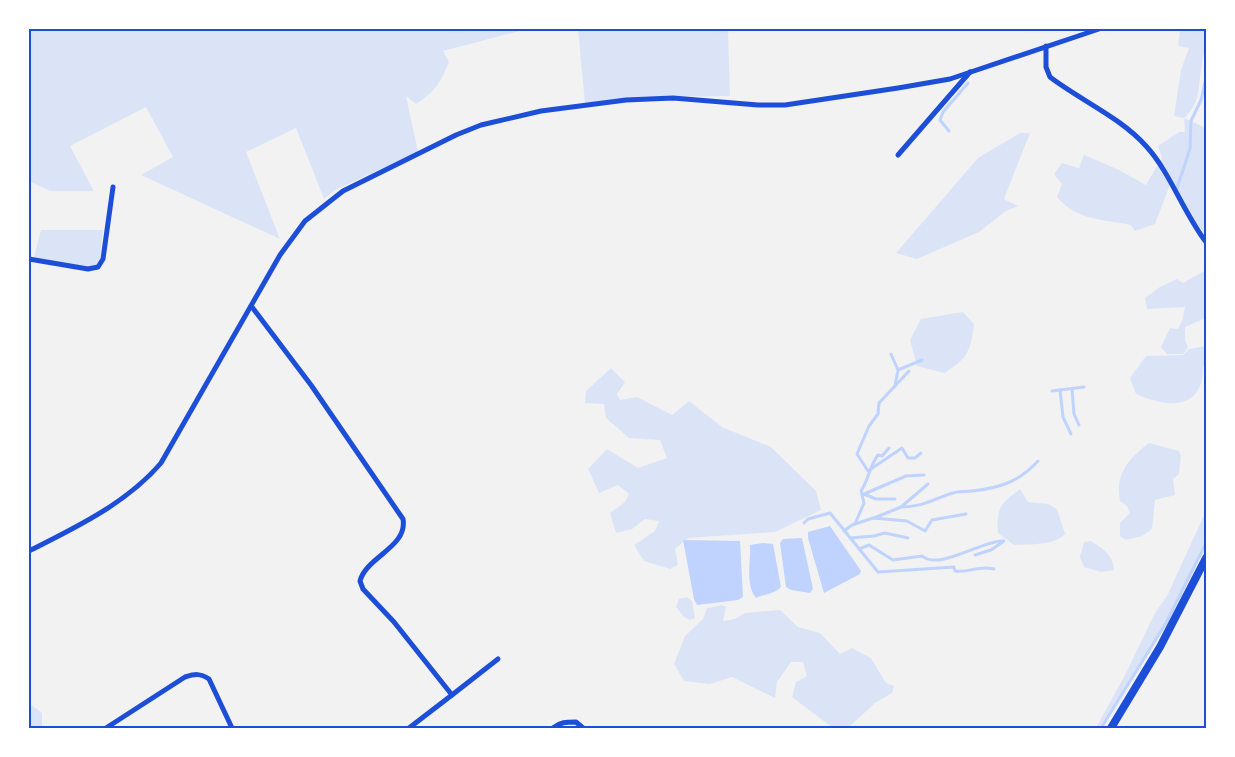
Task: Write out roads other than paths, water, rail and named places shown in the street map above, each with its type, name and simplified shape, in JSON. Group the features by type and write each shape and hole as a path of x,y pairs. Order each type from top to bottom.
{"main road":[{"path":"1111,728 1160,647 1206,558"}],"street":[{"path":"29,551 94,516 151,475 161,463 288,242 305,221 342,190 476,126 550,110 626,100 673,98 758,105 785,104 898,88 950,79 1099,29"},
{"path":"1046,46 1046,67 1050,77 1132,132 1144,144 1157,160 1182,206 1206,242"},
{"path":"898,155 970,72"},
{"path":"29,259 88,269 98,267 103,259 113,187"},
{"path":"252,307 311,384 403,519 404,526 400,537 366,570 360,581 363,589 394,622 452,694"},
{"path":"409,728 498,659"},
{"path":"106,728 185,677 194,674 202,674 208,679 232,728"},
{"path":"553,728 559,723 576,722 583,728"}],"water":[{"path":"830,526 861,571 860,574 824,593 808,538 808,532"},
{"path":"802,538 813,589 810,593 791,590 786,587 780,543 783,539"},
{"path":"683,540 740,541 743,597 738,600 697,605 694,599"},
{"path":"773,544 781,587 773,593 756,598 751,586 749,573 750,545"}],"waterway":[{"path":"1206,63 1206,69"},
{"path":"1176,191 1190,149 1191,121 1201,100 1206,78"},
{"path":"949,131 940,120 943,112 968,83"},
{"path":"891,354 898,370 895,386"},
{"path":"898,370 922,360"},
{"path":"909,371 879,403 878,414 869,426 857,454 868,471 902,448 908,458 915,458 921,453"},
{"path":"1052,391 1084,387"},
{"path":"1072,389 1074,414 1079,425"},
{"path":"1060,390 1063,417 1071,434"},
{"path":"855,524 864,503 861,491 873,464 878,455 882,456 889,448"},
{"path":"901,507 922,504 955,492 982,490 1000,486 1016,479 1038,461"},
{"path":"864,494 906,476 924,475"},
{"path":"874,518 901,507 928,484"},
{"path":"864,494 876,499 895,499"},
{"path":"804,523 808,519 830,513 878,572 954,567 955,571 983,568 994,569"},
{"path":"844,531 852,525 873,518 907,521 925,531 932,520 966,514"},
{"path":"850,538 885,533 908,538"},
{"path":"859,549 869,545 893,560 922,556 930,560 939,560 950,558 984,545 1004,541 991,550 975,555"},
{"path":"1101,728 1166,623 1206,543"}]}
